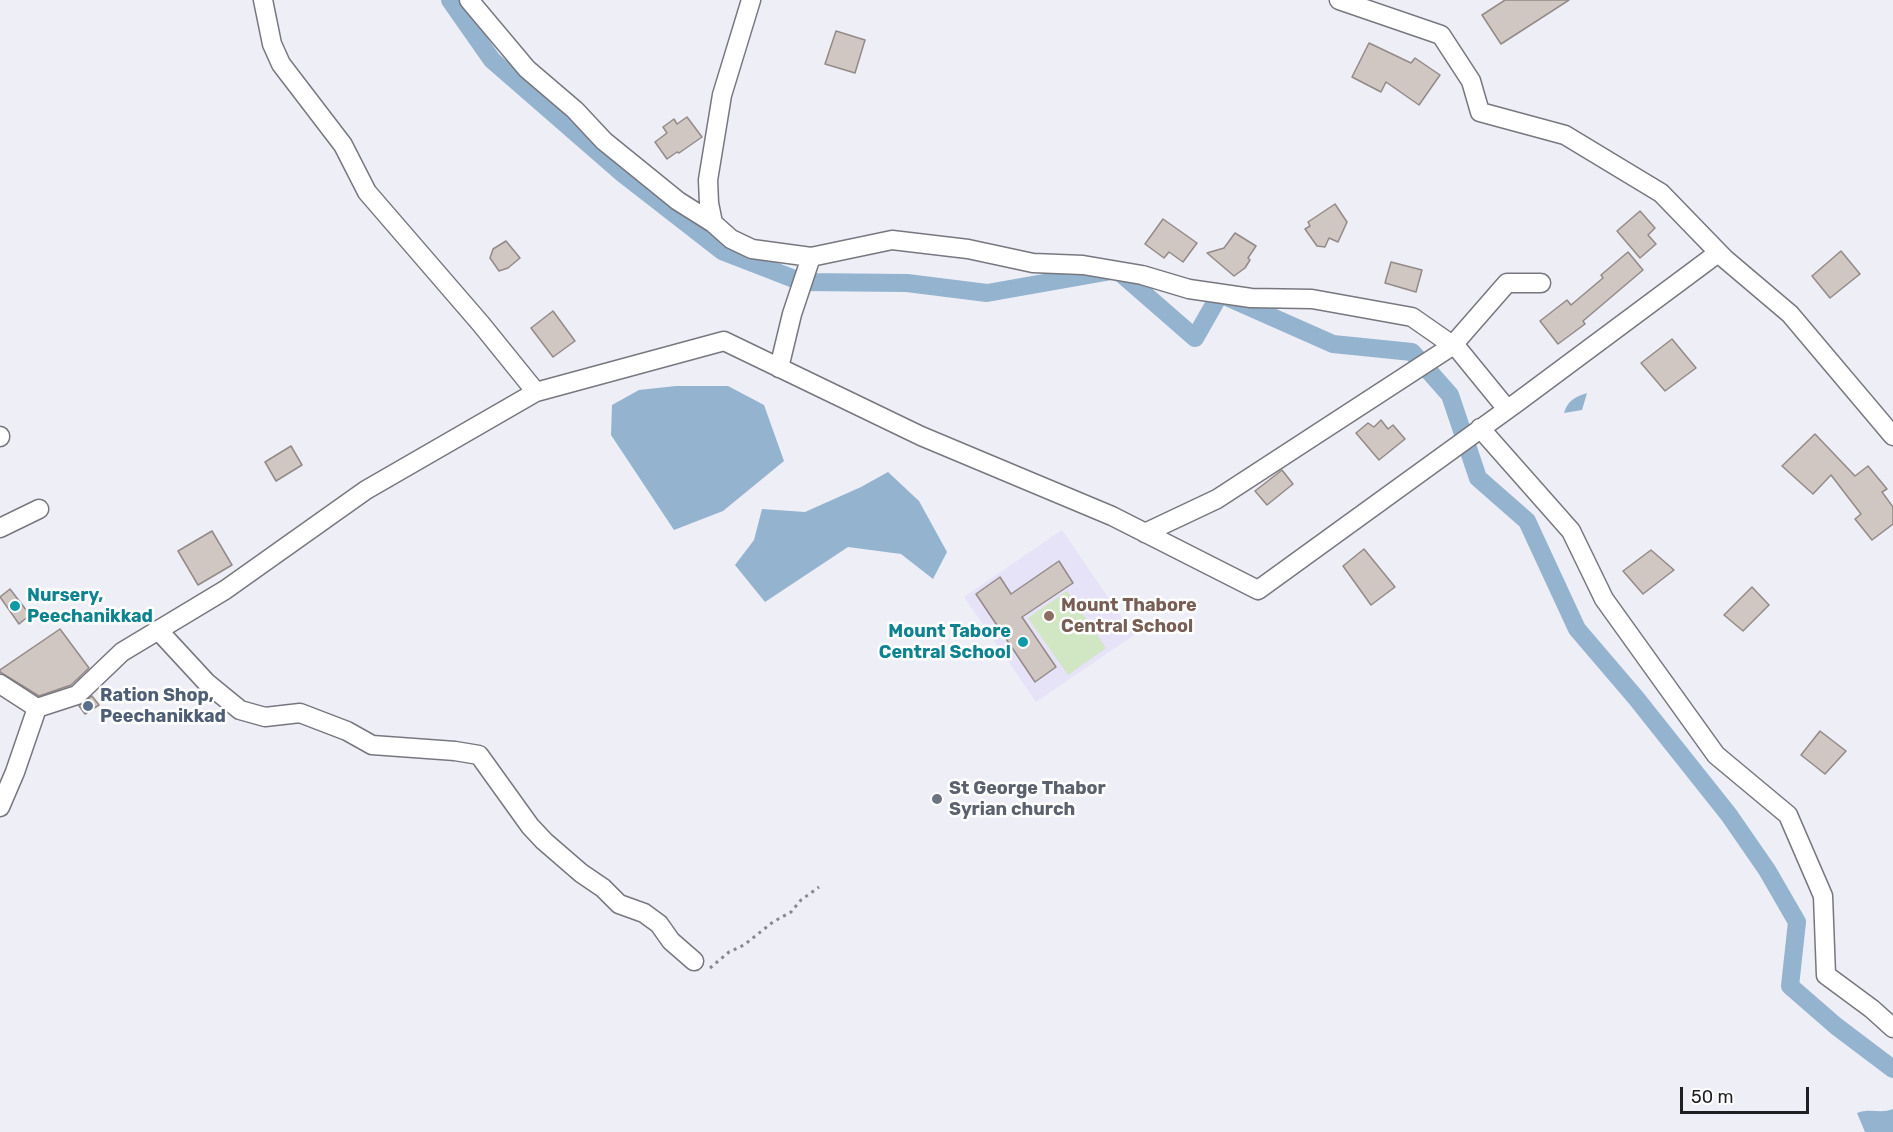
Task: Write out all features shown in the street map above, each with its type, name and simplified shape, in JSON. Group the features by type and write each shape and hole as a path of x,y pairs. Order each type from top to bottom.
{"street":[{"path":"263,0 272,44 281,64 343,145 368,192 536,392"},
{"path":"469,0 527,69 575,110 604,141 671,195 714,223 731,239 752,249 811,257 892,240 968,249 1033,263 1083,265 1142,275 1190,289 1251,298 1312,299 1412,317 1458,349 1508,409"},
{"path":"714,223 709,202 708,180 722,95 751,0"},
{"path":"1339,0 1441,35 1471,81 1480,112 1565,135 1661,193 1724,258"},
{"path":"37,708 77,695 122,652 225,590 366,490 536,392 724,341 921,436 1112,516 1258,590 1718,253 1790,314 1893,435"},
{"path":"779,368 792,314 811,257"},
{"path":"1146,533 1217,499 1453,346 1507,284 1541,283"},
{"path":"1480,428 1571,531 1604,599 1716,755 1788,815 1823,897 1826,975 1872,1009 1893,1028"},
{"path":"0,528 39,509"},
{"path":"159,630 207,682 240,710 265,717 300,713 372,745 479,755 530,826 543,840 581,873 603,888 619,904 644,914 659,924 671,941 694,961"},
{"path":"0,684 37,708"},
{"path":"0,807 37,708"}],"path":[{"path":"694,961 703,972 729,952 744,945 791,912 801,900 819,887"}],"shaded area":[{"name":"Mount Thabore Central School","path":"1062,530 1134,635 1036,702 964,597"}],"green space":[{"path":"1067,591 1106,648 1068,675 1028,618"}],"water":[{"path":"676,386 728,386 764,405 784,461 723,511 674,530 611,435 612,405 639,390"},
{"path":"1587,393 1582,410 1564,413 1573,400"},
{"path":"888,472 919,501 947,552 933,579 901,554 848,547 765,602 735,565 754,540 762,509 805,512"},
{"path":"1893,1109 1893,1132 1865,1132 1857,1113"}],"building":[{"path":"1505,0 1569,0 1501,44 1482,15"},
{"path":"836,31 865,40 855,73 825,64"},
{"path":"1369,43 1411,63 1415,58 1440,75 1419,105 1386,82 1381,92 1352,77"},
{"path":"687,117 702,137 667,159 655,142 667,133 663,127 674,119 677,124"},
{"path":"1335,204 1347,222 1338,242 1329,238 1325,247 1317,246 1305,229 1310,226 1308,222"},
{"path":"1640,211 1655,228 1648,235 1656,244 1640,258 1617,231"},
{"path":"1163,219 1197,243 1183,262 1169,252 1164,258 1145,244"},
{"path":"1235,233 1256,246 1245,268 1234,276 1207,253 1224,248"},
{"path":"506,241 520,258 508,268 499,271 490,258 493,249"},
{"path":"1841,251 1860,274 1830,298 1812,276"},
{"path":"1628,252 1643,270 1583,321 1585,324 1558,344 1540,321 1567,300 1571,305 1603,278 1601,275"},
{"path":"1391,262 1422,270 1416,292 1385,283"},
{"path":"553,311 575,341 553,357 531,328"},
{"path":"1672,339 1696,368 1665,391 1641,363"},
{"path":"1381,420 1388,429 1393,425 1405,439 1379,460 1356,433 1368,423 1374,427"},
{"path":"1815,434 1855,476 1868,466 1887,489 1882,492 1893,507 1893,524 1872,540 1855,519 1861,514 1831,475 1813,494 1782,466"},
{"path":"291,446 302,465 276,481 265,462"},
{"path":"1282,470 1293,484 1267,505 1255,491"},
{"path":"212,531 232,565 198,585 178,551"},
{"path":"1364,549 1395,587 1371,605 1343,566"},
{"path":"1651,550 1674,570 1643,594 1623,571"},
{"name":"Mount Tabore Central School","path":"1059,561 1073,583 1022,617 1056,667 1035,682 976,594 1000,577 1011,594"},
{"path":"1752,587 1769,605 1743,631 1724,615"},
{"name":"Nursery, Peechanikkad","path":"10,589 30,615 19,624 0,597"},
{"path":"60,629 89,668 71,685 39,696 0,672 0,670"},
{"name":"Ration Shop, Peechanikkad","path":"92,696 99,705 85,714 79,706"},
{"path":"1820,731 1846,751 1825,774 1801,755"}],"waterway":[{"path":"450,0 492,60 623,174 722,251 802,282 907,283 987,293 1117,270 1195,338 1220,294 1333,344 1412,352 1450,395 1478,478 1527,521 1577,629 1636,698 1729,815 1767,870 1797,922 1790,986 1836,1026 1893,1069"}],"place":[{"name":"Nursery, Peechanikkad","path":"15,606"},
{"name":"Mount Thabore Central School","path":"1049,616"},
{"name":"Mount Tabore Central School","path":"1023,642"},
{"name":"Ration Shop, Peechanikkad","path":"88,706"},
{"name":"St George Thabor Syrian church","path":"937,799"}]}
